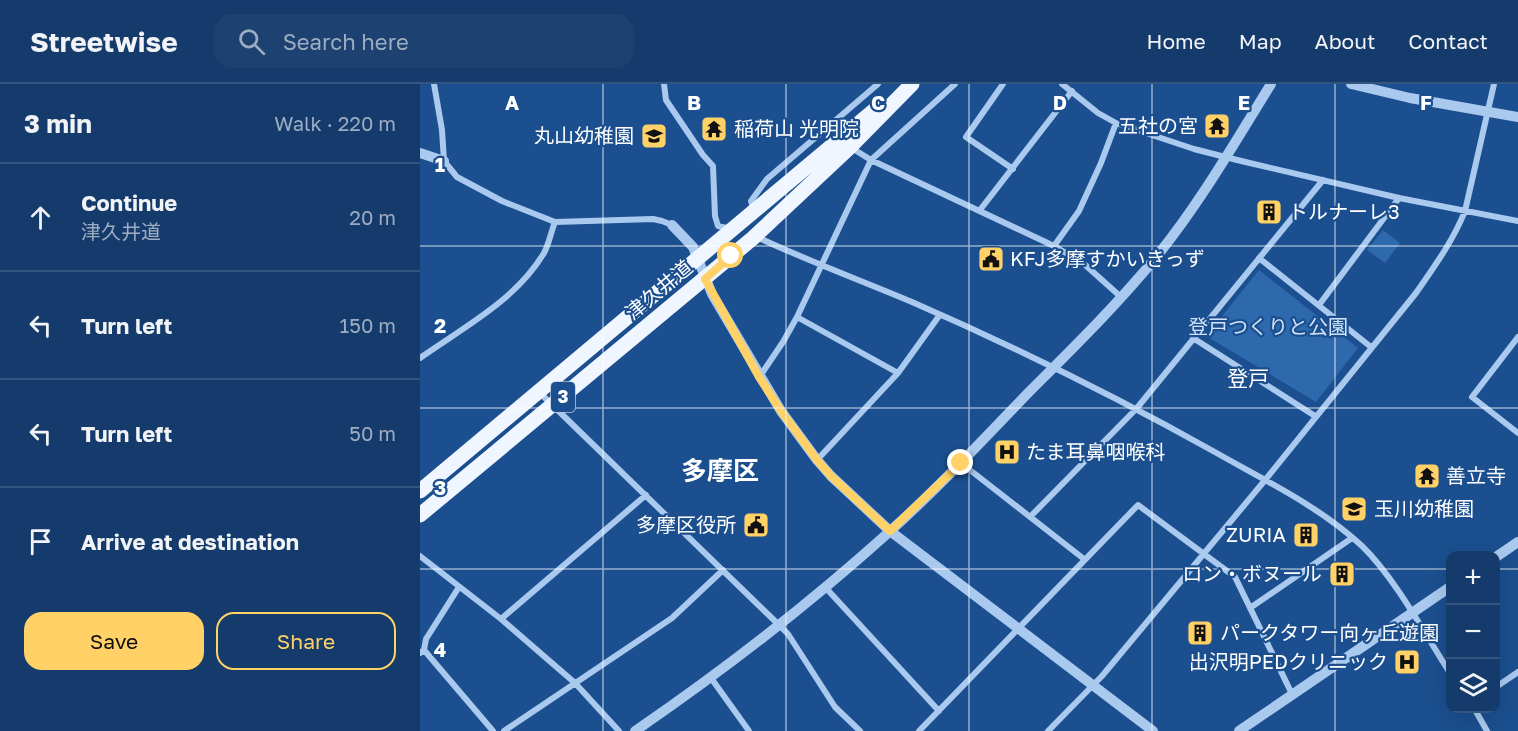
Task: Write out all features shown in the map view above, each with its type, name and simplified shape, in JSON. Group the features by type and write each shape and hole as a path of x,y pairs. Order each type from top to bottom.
{"main road":[{"name":"津久井道","path":"420,491 905,84"},
{"name":"津久井道","path":"420,515 755,236 850,147 912,84"}],"street":[{"path":"434,84 442,130 444,161"},
{"path":"664,84 666,100 713,166 715,216 718,226 732,229"},
{"path":"754,211 751,201 767,179 878,84"},
{"path":"759,377 797,317 871,160 955,84"},
{"path":"1003,84 966,137 1013,169"},
{"path":"1062,84 1098,113 1116,123 1226,158 1399,198 1518,220"},
{"path":"635,731 780,626 890,531 961,463 1121,297 1158,255 1226,158 1272,84"},
{"path":"1351,84 1410,98 1518,117"},
{"path":"1048,731 1093,686 1203,555 1416,292 1439,260 1459,227 1465,211 1494,84"},
{"path":"980,210 1072,91"},
{"path":"1054,246 1079,211 1116,123"},
{"path":"850,147 871,160 1054,246 1083,263 1121,297"},
{"path":"420,153 444,161 457,177 476,189 555,222 653,219 672,225 690,243 699,258 705,279 759,377 781,411 831,476 890,531 1153,731"},
{"path":"1030,517 1137,408 1323,180"},
{"path":"1319,305 1399,198"},
{"path":"420,358 513,292 545,251 555,222"},
{"path":"755,236 1054,366 1137,408 1266,479 1309,506 1364,548 1383,571 1446,667"},
{"path":"1259,258 1371,347"},
{"path":"817,460 898,373 939,316"},
{"path":"797,317 898,373"},
{"path":"1518,337 1472,397 1518,433"},
{"path":"1193,338 1315,416"},
{"path":"539,392 788,634 835,707 860,731"},
{"path":"961,463 1084,560"},
{"path":"501,619 646,495"},
{"path":"920,731 1138,505 1235,577 1292,694"},
{"path":"1250,608 1352,538"},
{"path":"1500,554 1518,542"},
{"path":"420,556 501,619 574,683 619,731"},
{"path":"504,731 672,618 723,570"},
{"path":"459,587 426,639 422,651 493,731"},
{"path":"825,587 939,711"},
{"path":"1239,731 1446,590"},
{"path":"1500,684 1518,672"},
{"path":"711,678 749,731"},
{"path":"1477,713 1487,731"}],"green space":[{"path":"1383,230 1400,243 1385,263 1367,250"},
{"name":"登戸つくりと公園","path":"1259,270 1358,348 1316,402 1206,336"}],"place":[{"name":"五社の宮","path":"1217,126"},
{"name":"稲荷山 光明院","path":"714,129"},
{"name":"丸山幼稚園","path":"654,136"},
{"name":"トルナーレ3","path":"1269,212"},
{"name":"KFJ多摩すかいきっず","path":"991,259"},
{"name":"たま耳鼻咽喉科","path":"1007,452"},
{"name":"善立寺","path":"1427,476"},
{"name":"玉川幼稚園","path":"1354,509"},
{"name":"多摩区役所","path":"756,525"},
{"name":"ZURIA","path":"1306,535"},
{"name":"ロン・ボヌール","path":"1342,574"},
{"name":"パークタワー向ヶ丘遊園","path":"1200,633"},
{"name":"出沢明PEDクリニック","path":"1407,662"}],"district":[{"name":"登戸","path":"1248,379"},
{"name":"多摩区","path":"720,471"}],"route":[{"path":"731,256 705,279 759,377 817,460 890,531 961,463"}]}
